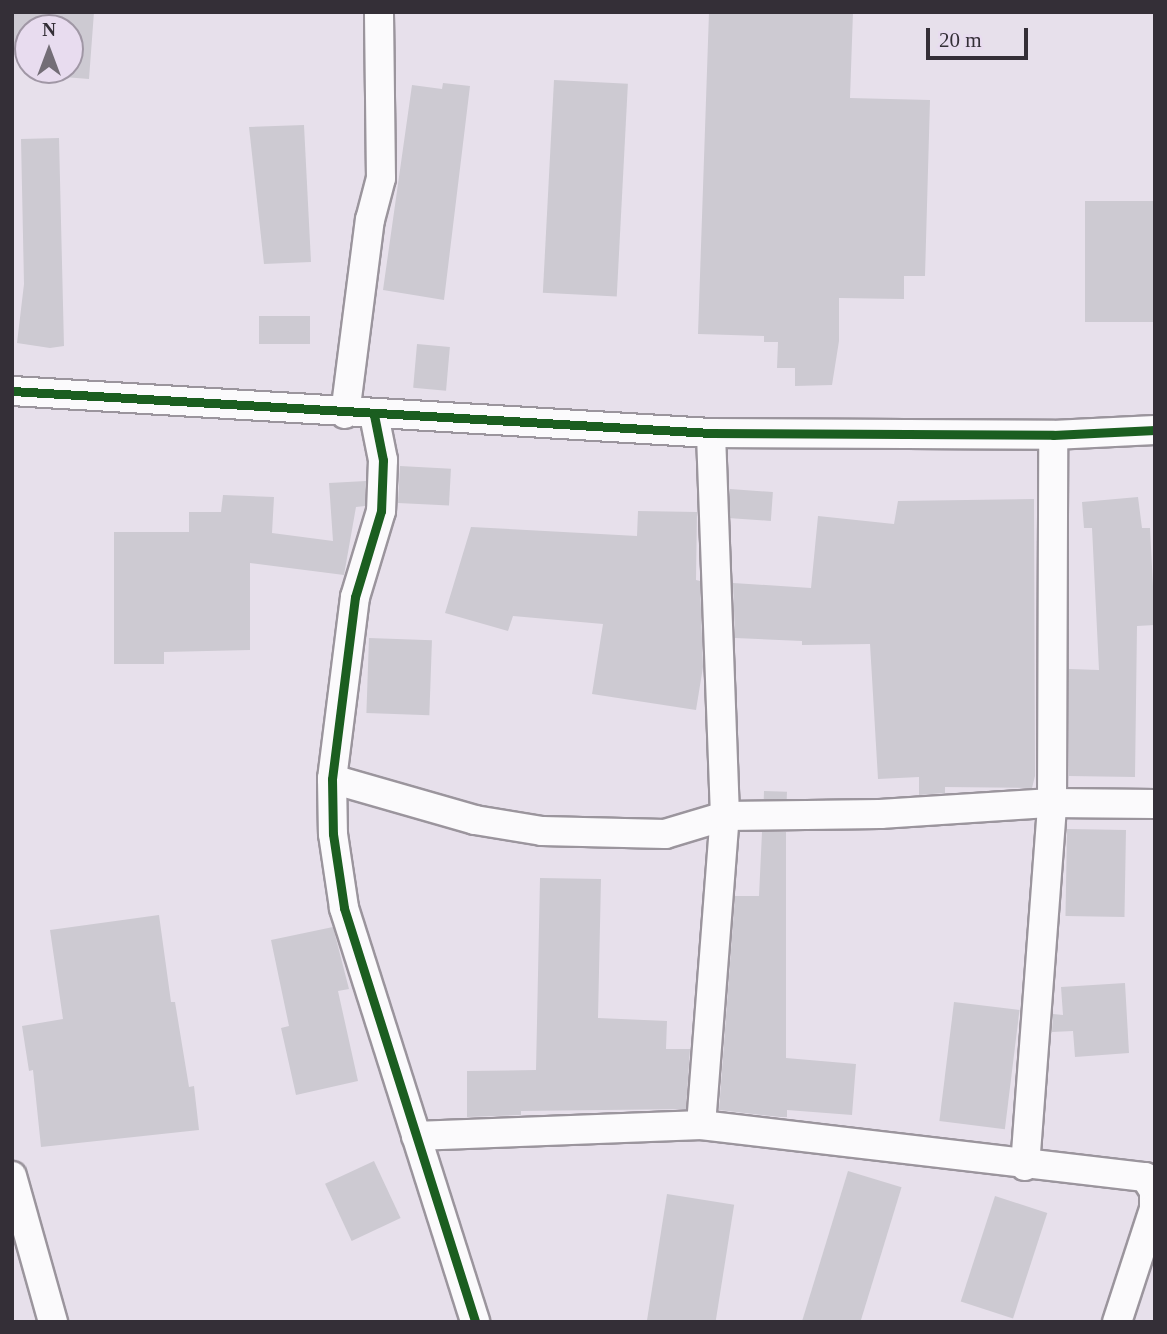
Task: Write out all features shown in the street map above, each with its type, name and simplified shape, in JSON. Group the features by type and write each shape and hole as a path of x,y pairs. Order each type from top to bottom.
{"street":[{"path":"345,414 370,220 381,178 379,12"},
{"path":"12,391 345,414 711,433 1053,435 1155,430"},
{"path":"374,415 383,460 381,511 355,597 332,779 333,834 344,908 475,1322"},
{"path":"701,1125 725,816 711,433"},
{"path":"1025,1166 1052,803 1053,435"},
{"path":"332,779 475,820 542,831 664,834 725,816 880,814 1052,803 1155,804"},
{"path":"416,1136 701,1125 1025,1166 1146,1177 1154,1191 1154,1209 1117,1322"},
{"path":"12,1176 53,1322"}],"building":[{"path":"12,12 94,12 89,79 84,79 84,14 14,14 14,55"},
{"path":"709,12 853,12 850,98 930,100 925,276 904,276 904,299 839,298 839,341 832,385 795,386 795,368 777,368 778,342 764,342 764,336 698,334"},
{"path":"554,80 628,84 617,297 543,293"},
{"path":"443,83 470,86 444,300 383,290 412,85 442,89"},
{"path":"304,125 311,262 264,264 249,127"},
{"path":"59,138 64,346 50,348 17,343 24,284 21,139"},
{"path":"1085,201 1155,201 1155,322 1085,322"},
{"path":"259,316 310,316 310,344 259,344"},
{"path":"417,344 450,347 446,391 413,388"},
{"path":"400,466 451,469 449,506 398,503"},
{"path":"366,481 365,506 356,507 344,575 250,563 250,650 164,652 164,664 114,664 114,532 189,532 189,512 221,512 223,495 274,497 272,533 333,541 329,483"},
{"path":"730,489 773,492 771,521 728,518"},
{"path":"1138,497 1142,528 1150,528 1155,625 1137,626 1135,777 1069,776 1069,669 1099,670 1092,528 1084,528 1082,502"},
{"path":"1034,499 1035,776 1032,788 945,787 945,793 919,795 919,777 878,779 870,644 802,645 802,641 735,638 733,583 811,588 818,516 894,524 898,501"},
{"path":"638,511 697,512 696,580 700,581 703,667 696,710 592,694 603,624 513,616 508,631 445,613 471,527 637,536"},
{"path":"369,638 432,640 429,715 366,713"},
{"path":"764,791 787,792 787,800 764,799"},
{"path":"1067,829 1126,830 1124,917 1065,916"},
{"path":"762,832 786,832 786,1058 856,1064 852,1115 787,1110 787,1117 780,1117 719,1110 735,896 759,896"},
{"path":"540,878 601,879 598,1018 667,1021 666,1049 690,1049 686,1109 521,1111 521,1115 467,1117 467,1071 536,1070"},
{"path":"159,915 171,1002 175,1002 189,1087 194,1086 199,1130 41,1147 33,1070 29,1071 22,1026 63,1019 50,930"},
{"path":"333,927 349,989 338,991 358,1081 296,1095 281,1028 289,1026 271,940"},
{"path":"1125,983 1129,1053 1075,1057 1073,1031 1052,1032 1053,1014 1063,1015 1061,987"},
{"path":"954,1002 1020,1010 1005,1129 939,1121"},
{"path":"374,1161 401,1218 352,1241 325,1184"},
{"path":"848,1171 902,1187 860,1322 802,1322"},
{"path":"667,1194 734,1205 716,1322 647,1322"},
{"path":"995,1196 1047,1213 1013,1319 961,1302"}],"cycle path":[{"path":"12,391 711,433 1053,435 1155,430"},
{"path":"374,415 383,460 381,511 355,597 332,779 333,834 344,908 475,1322"}]}
